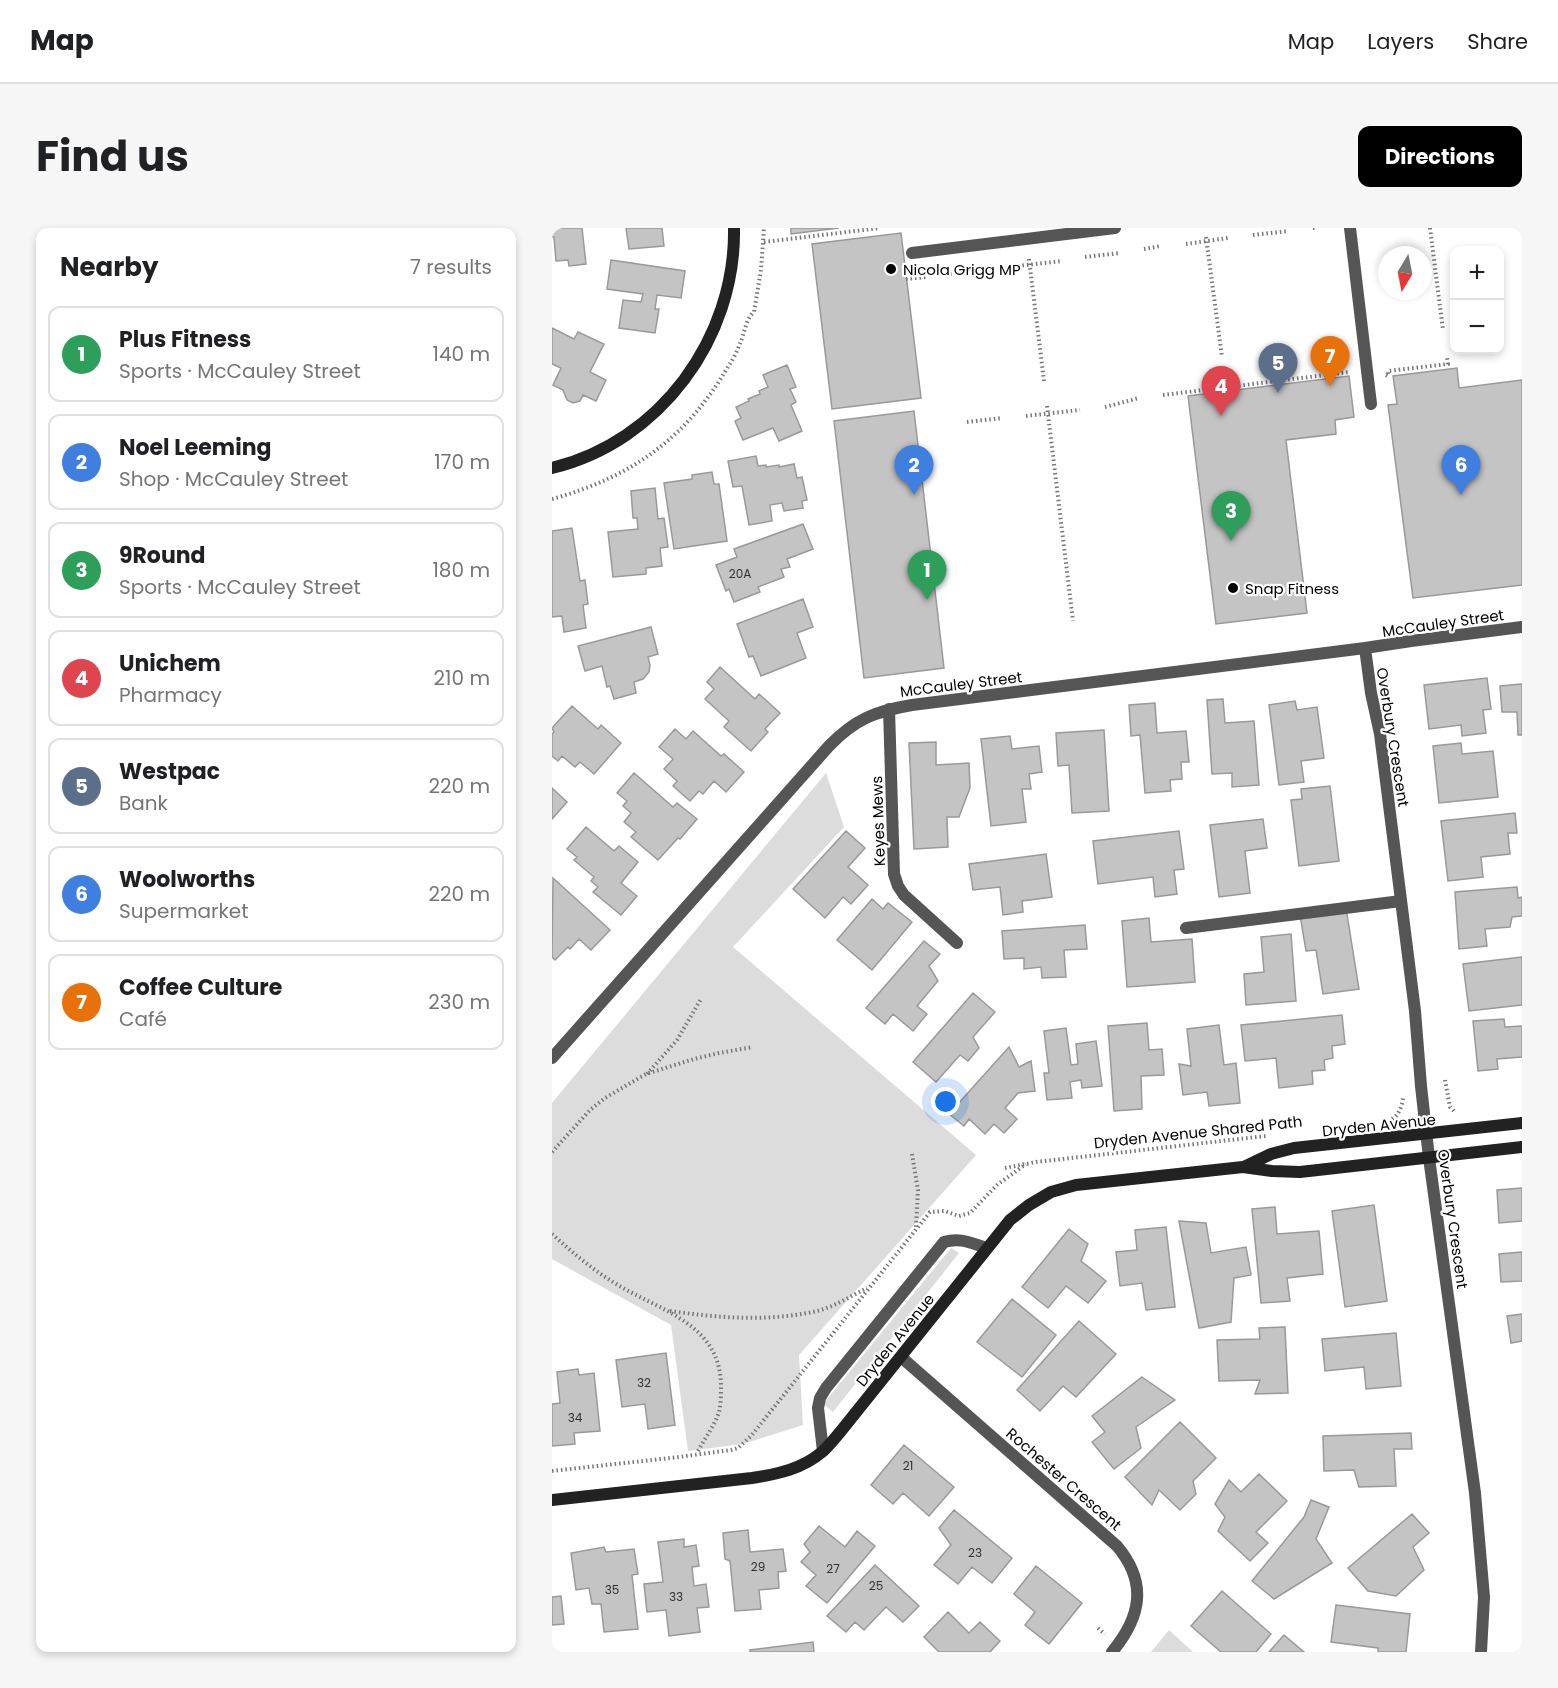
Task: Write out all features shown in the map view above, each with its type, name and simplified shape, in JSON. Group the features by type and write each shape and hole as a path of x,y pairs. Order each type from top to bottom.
{"street":[{"path":"552,468 595,454 625,436 656,411 687,377 706,347 725,298 733,259 734,228"},
{"path":"912,253 1115,228"},
{"path":"1350,228 1371,404"},
{"name":"McCauley Street","path":"552,1058 835,740 852,724 869,715 889,709 1522,627"},
{"name":"Overbury Crescent","path":"1365,648 1371,693 1380,734 1415,1011 1420,1086 1476,1505 1484,1597 1481,1652"},
{"name":"Keyes Mews","path":"889,709 894,874 904,895 957,943"},
{"path":"1186,928 1401,901"},
{"name":"Dryden Avenue","path":"1243,1167 1271,1154 1294,1148 1522,1124"},
{"name":"Dryden Avenue","path":"552,1500 752,1478 799,1467 823,1451 1010,1220 1051,1192 1076,1185 1243,1167 1300,1172 1522,1147"},
{"path":"823,1451 818,1408 820,1398 826,1388 944,1242 965,1240 987,1248"},
{"name":"Rochester Crescent","path":"901,1357 1117,1546 1126,1557 1137,1587 1137,1602 1128,1631 1112,1652"}],"path":[{"path":"764,242 880,228"},
{"path":"1430,228 1443,330"},
{"path":"1253,235 1288,231"},
{"path":"1186,244 1207,239 1228,238"},
{"path":"1207,239 1222,357"},
{"path":"1144,249 1161,246"},
{"path":"1085,258 1120,253"},
{"path":"1029,259 1044,381"},
{"path":"1009,267 1062,261"},
{"path":"950,274 985,270"},
{"path":"906,279 926,277"},
{"path":"1382,375 1388,376 1388,371 1448,363 1447,357"},
{"path":"1163,395 1225,384 1356,371"},
{"path":"1105,407 1139,398"},
{"path":"1047,406 1073,621"},
{"path":"1026,416 1080,410"},
{"path":"967,422 1002,418"},
{"path":"646,1074 676,1040 701,999"},
{"path":"552,1152 590,1110 605,1098 646,1074 694,1059 753,1047"},
{"path":"1445,1080 1449,1107 1459,1113"},
{"path":"1388,1121 1398,1114 1403,1093"},
{"name":"Dryden Avenue Shared Path","path":"1005,1168 1270,1136"},
{"path":"912,1154 918,1190 916,1228"},
{"path":"552,1471 738,1448 752,1436 930,1212 945,1210 959,1216 970,1213 997,1185 1026,1164"},
{"path":"552,1234 602,1275 641,1298 670,1311 700,1334 711,1346 721,1374 719,1411 697,1454"},
{"path":"670,1311 736,1318 818,1311 870,1287"},
{"path":"679,1457 680,1466"}],"shaded area":[{"path":"826,773 844,827 733,947 976,1155 799,1355 803,1425 743,1444 688,1451 671,1325 552,1259 552,1103"},
{"path":"951,1248 959,1253 833,1412 823,1404"},
{"path":"1169,1630 1193,1652 1151,1652"}],"building":[{"path":"552,228 582,228 586,264 569,266 568,260 556,261"},
{"path":"626,228 662,228 664,246 629,249"},
{"path":"791,228 839,228 791,234"},
{"path":"901,233 921,398 832,409 812,244"},
{"path":"611,260 685,271 681,298 657,295 655,309 659,309 655,333 619,328 623,300 641,302 643,294 607,289"},
{"path":"552,328 574,339 578,332 604,344 590,372 606,380 596,401 583,395 580,401 573,403 567,400 563,390 553,385 561,368 552,364"},
{"path":"787,365 796,387 790,389 796,402 791,405 802,431 779,441 773,428 743,440 735,421 741,418 736,407 749,401 748,399 760,394 759,391 768,387 763,375"},
{"path":"1457,368 1459,388 1522,380 1522,585 1413,598 1388,405 1397,404 1393,376"},
{"path":"1349,376 1354,417 1335,420 1336,434 1286,440 1307,613 1216,624 1188,396"},
{"path":"914,411 944,668 864,678 834,421"},
{"path":"756,456 758,466 779,465 779,467 794,464 797,478 802,477 807,500 802,501 803,508 784,511 782,503 770,505 772,521 749,525 742,486 733,487 728,461"},
{"path":"712,472 714,484 719,484 727,541 674,549 664,483 692,479 692,475"},
{"path":"655,488 658,519 664,518 668,547 660,548 662,566 646,568 646,574 613,577 608,532 638,529 637,518 633,518 631,491"},
{"path":"803,524 813,549 787,559 790,567 781,569 784,577 758,587 760,592 734,602 729,589 726,591 716,565 737,557 734,549"},
{"path":"572,528 580,581 585,580 588,604 583,605 586,628 564,632 562,616 552,617 552,531"},
{"path":"803,599 813,627 797,633 806,658 761,676 753,656 749,657 737,624"},
{"path":"651,627 658,654 648,657 649,672 643,679 634,682 636,693 614,699 610,686 607,687 602,666 585,671 578,646"},
{"path":"720,667 755,699 759,694 780,713 765,729 768,732 751,751 724,727 729,721 705,699 714,689 707,682"},
{"path":"1487,678 1491,709 1483,710 1486,733 1462,736 1461,725 1429,729 1424,685"},
{"path":"1522,684 1522,735 1518,735 1517,712 1502,712 1500,686"},
{"path":"1223,699 1225,723 1254,721 1259,785 1232,787 1232,773 1212,774 1207,700"},
{"path":"1295,701 1297,710 1317,707 1324,758 1301,761 1304,782 1279,785 1269,705"},
{"path":"1155,703 1157,733 1186,731 1189,762 1181,762 1182,779 1170,780 1171,791 1145,793 1140,735 1131,736 1129,705"},
{"path":"572,706 598,729 601,725 621,743 594,774 580,762 575,767 562,756 558,761 552,756 552,734 554,732 552,728"},
{"path":"675,729 686,739 693,731 721,756 724,754 744,772 726,792 714,781 703,794 699,791 690,801 673,786 677,781 664,769 673,759 659,747"},
{"path":"1104,730 1109,811 1072,813 1069,765 1058,766 1056,733"},
{"path":"1010,736 1012,749 1039,746 1042,772 1029,774 1031,789 1022,789 1026,822 991,826 981,739"},
{"path":"936,742 936,765 969,763 970,788 959,817 947,817 948,847 914,849 909,743"},
{"path":"1461,743 1462,754 1493,751 1498,797 1439,803 1433,746"},
{"path":"634,773 673,807 677,803 697,819 658,860 631,837 636,832 624,822 631,813 623,806 627,801 617,793"},
{"path":"1330,786 1339,861 1299,866 1291,800 1302,799 1301,789"},
{"path":"552,788 567,802 552,819"},
{"path":"1515,813 1517,833 1508,833 1510,854 1481,857 1483,877 1448,881 1441,821"},
{"path":"1263,819 1267,848 1245,851 1250,893 1219,897 1210,825"},
{"path":"586,827 614,851 619,846 638,862 621,883 637,896 621,915 593,892 598,887 591,881 594,877 574,860 577,857 567,849"},
{"path":"846,831 865,848 848,867 868,885 851,904 843,897 825,918 793,889"},
{"path":"1179,831 1184,869 1174,870 1177,894 1155,897 1153,877 1098,884 1093,841"},
{"path":"1046,854 1052,897 1022,901 1023,912 1003,915 1000,887 973,890 969,864"},
{"path":"553,878 610,930 591,950 579,939 555,960 552,957"},
{"path":"1517,887 1518,898 1522,897 1522,916 1512,917 1510,927 1485,929 1487,946 1459,949 1455,892"},
{"path":"872,899 883,909 888,903 912,922 872,970 837,940"},
{"path":"1346,908 1359,989 1323,994 1316,950 1306,951 1300,915"},
{"path":"1149,918 1151,942 1192,939 1195,982 1127,987 1122,921"},
{"path":"1085,925 1087,949 1064,950 1066,977 1042,978 1041,967 1024,969 1024,958 1004,959 1002,931"},
{"path":"1291,934 1296,1001 1246,1005 1244,974 1264,972 1261,937"},
{"path":"924,941 940,954 929,966 938,981 917,1006 927,1014 913,1031 893,1014 885,1024 866,1008"},
{"path":"1522,957 1522,1005 1469,1011 1463,964"},
{"path":"973,993 995,1012 973,1037 979,1048 968,1061 960,1055 936,1082 913,1062"},
{"path":"1342,1015 1345,1044 1332,1046 1333,1058 1324,1060 1325,1070 1312,1071 1313,1084 1279,1088 1276,1058 1245,1061 1241,1025"},
{"path":"1504,1019 1505,1027 1522,1026 1522,1057 1497,1059 1498,1069 1478,1071 1473,1021"},
{"path":"1147,1023 1149,1050 1162,1049 1164,1075 1141,1076 1142,1109 1114,1111 1108,1026"},
{"path":"1219,1025 1224,1065 1236,1063 1240,1103 1209,1106 1207,1092 1183,1095 1179,1064 1191,1066 1187,1029"},
{"path":"1066,1028 1071,1065 1078,1064 1076,1044 1096,1041 1102,1086 1082,1088 1081,1080 1070,1082 1072,1098 1047,1100 1044,1073 1049,1073 1044,1031"},
{"path":"1009,1047 1019,1067 1031,1061 1035,1091 1018,1093 1005,1108 1017,1119 1004,1133 994,1124 985,1134 969,1119 964,1126 949,1114"},
{"path":"1522,1188 1522,1221 1499,1223 1497,1190"},
{"path":"1374,1205 1387,1301 1345,1307 1332,1211"},
{"path":"1275,1207 1277,1234 1319,1231 1323,1274 1287,1278 1290,1301 1261,1303 1252,1209"},
{"path":"1179,1221 1206,1223 1211,1253 1246,1247 1251,1275 1234,1278 1231,1322 1199,1328"},
{"path":"1166,1227 1175,1307 1146,1310 1142,1283 1120,1286 1116,1252 1137,1250 1135,1230"},
{"path":"1069,1229 1088,1244 1081,1261 1106,1281 1088,1303 1066,1286 1048,1308 1022,1287"},
{"path":"1522,1252 1522,1281 1501,1282 1499,1254"},
{"path":"1012,1299 1056,1335 1022,1377 977,1342"},
{"path":"1522,1314 1522,1341 1511,1343 1507,1316"},
{"path":"1079,1321 1116,1354 1076,1397 1063,1386 1040,1411 1017,1390"},
{"path":"1285,1327 1288,1393 1255,1394 1260,1380 1219,1381 1217,1340 1260,1339 1259,1328"},
{"path":"1396,1333 1401,1386 1366,1389 1364,1367 1325,1371 1322,1339"},
{"path":"666,1353 675,1425 648,1429 645,1404 622,1407 616,1360"},
{"path":"578,1369 579,1375 594,1373 600,1431 574,1433 575,1444 552,1446 552,1404 560,1403 557,1372"},
{"path":"1142,1377 1175,1400 1136,1427 1141,1448 1114,1469 1092,1442 1105,1432 1092,1416"},
{"path":"1180,1422 1216,1458 1193,1481 1196,1494 1180,1510 1159,1490 1152,1505 1125,1477"},
{"path":"1411,1433 1412,1449 1394,1449 1396,1486 1359,1487 1354,1470 1324,1471 1323,1436"},
{"path":"904,1445 954,1487 929,1516 903,1493 893,1504 871,1485"},
{"path":"1259,1474 1287,1501 1256,1532 1268,1543 1250,1561 1218,1531 1225,1517 1215,1504 1229,1480 1241,1492"},
{"path":"1311,1500 1329,1507 1316,1539 1332,1563 1274,1599 1252,1581 1304,1517"},
{"path":"954,1510 1012,1558 992,1583 972,1567 958,1584 934,1565 951,1545 939,1528"},
{"path":"1412,1514 1429,1533 1413,1547 1424,1570 1396,1596 1368,1591 1348,1568"},
{"path":"819,1526 845,1547 857,1531 875,1546 827,1603 806,1586 816,1575 801,1562 810,1552 804,1544"},
{"path":"748,1530 750,1552 783,1549 786,1571 778,1572 779,1588 759,1590 761,1609 735,1611 730,1561 725,1559 723,1533"},
{"path":"684,1539 684,1547 696,1545 699,1566 692,1567 694,1586 706,1584 709,1607 697,1608 700,1632 669,1636 666,1610 647,1612 644,1584 663,1582 658,1542"},
{"path":"604,1547 606,1552 634,1549 638,1574 632,1575 638,1629 604,1632 601,1604 592,1604 589,1588 576,1590 571,1553"},
{"path":"875,1565 919,1606 903,1622 886,1607 864,1630 855,1622 846,1632 827,1616"},
{"path":"1036,1566 1082,1603 1049,1644 1025,1625 1035,1612 1014,1594"},
{"path":"1222,1591 1271,1634 1256,1652 1221,1652 1191,1626"},
{"path":"561,1596 564,1624 552,1625 552,1597"},
{"path":"1336,1605 1410,1614 1406,1652 1378,1652 1378,1648 1331,1642"},
{"path":"948,1612 969,1633 980,1622 1000,1641 990,1652 939,1652 924,1637"},
{"path":"1284,1635 1304,1652 1269,1652"},
{"path":"813,1642 814,1652 750,1652 750,1650"}],"place":[{"name":"Nicola Grigg MP","path":"891,269"},
{"name":"Coffee Culture","path":"1330,386"},
{"name":"Westpac","path":"1278,393"},
{"name":"Unichem","path":"1221,416"},
{"name":"Noel Leeming","path":"914,495"},
{"name":"Woolworths","path":"1461,495"},
{"name":"9Round","path":"1231,541"},
{"name":"Snap Fitness","path":"1233,588"},
{"name":"Plus Fitness","path":"927,600"}]}
